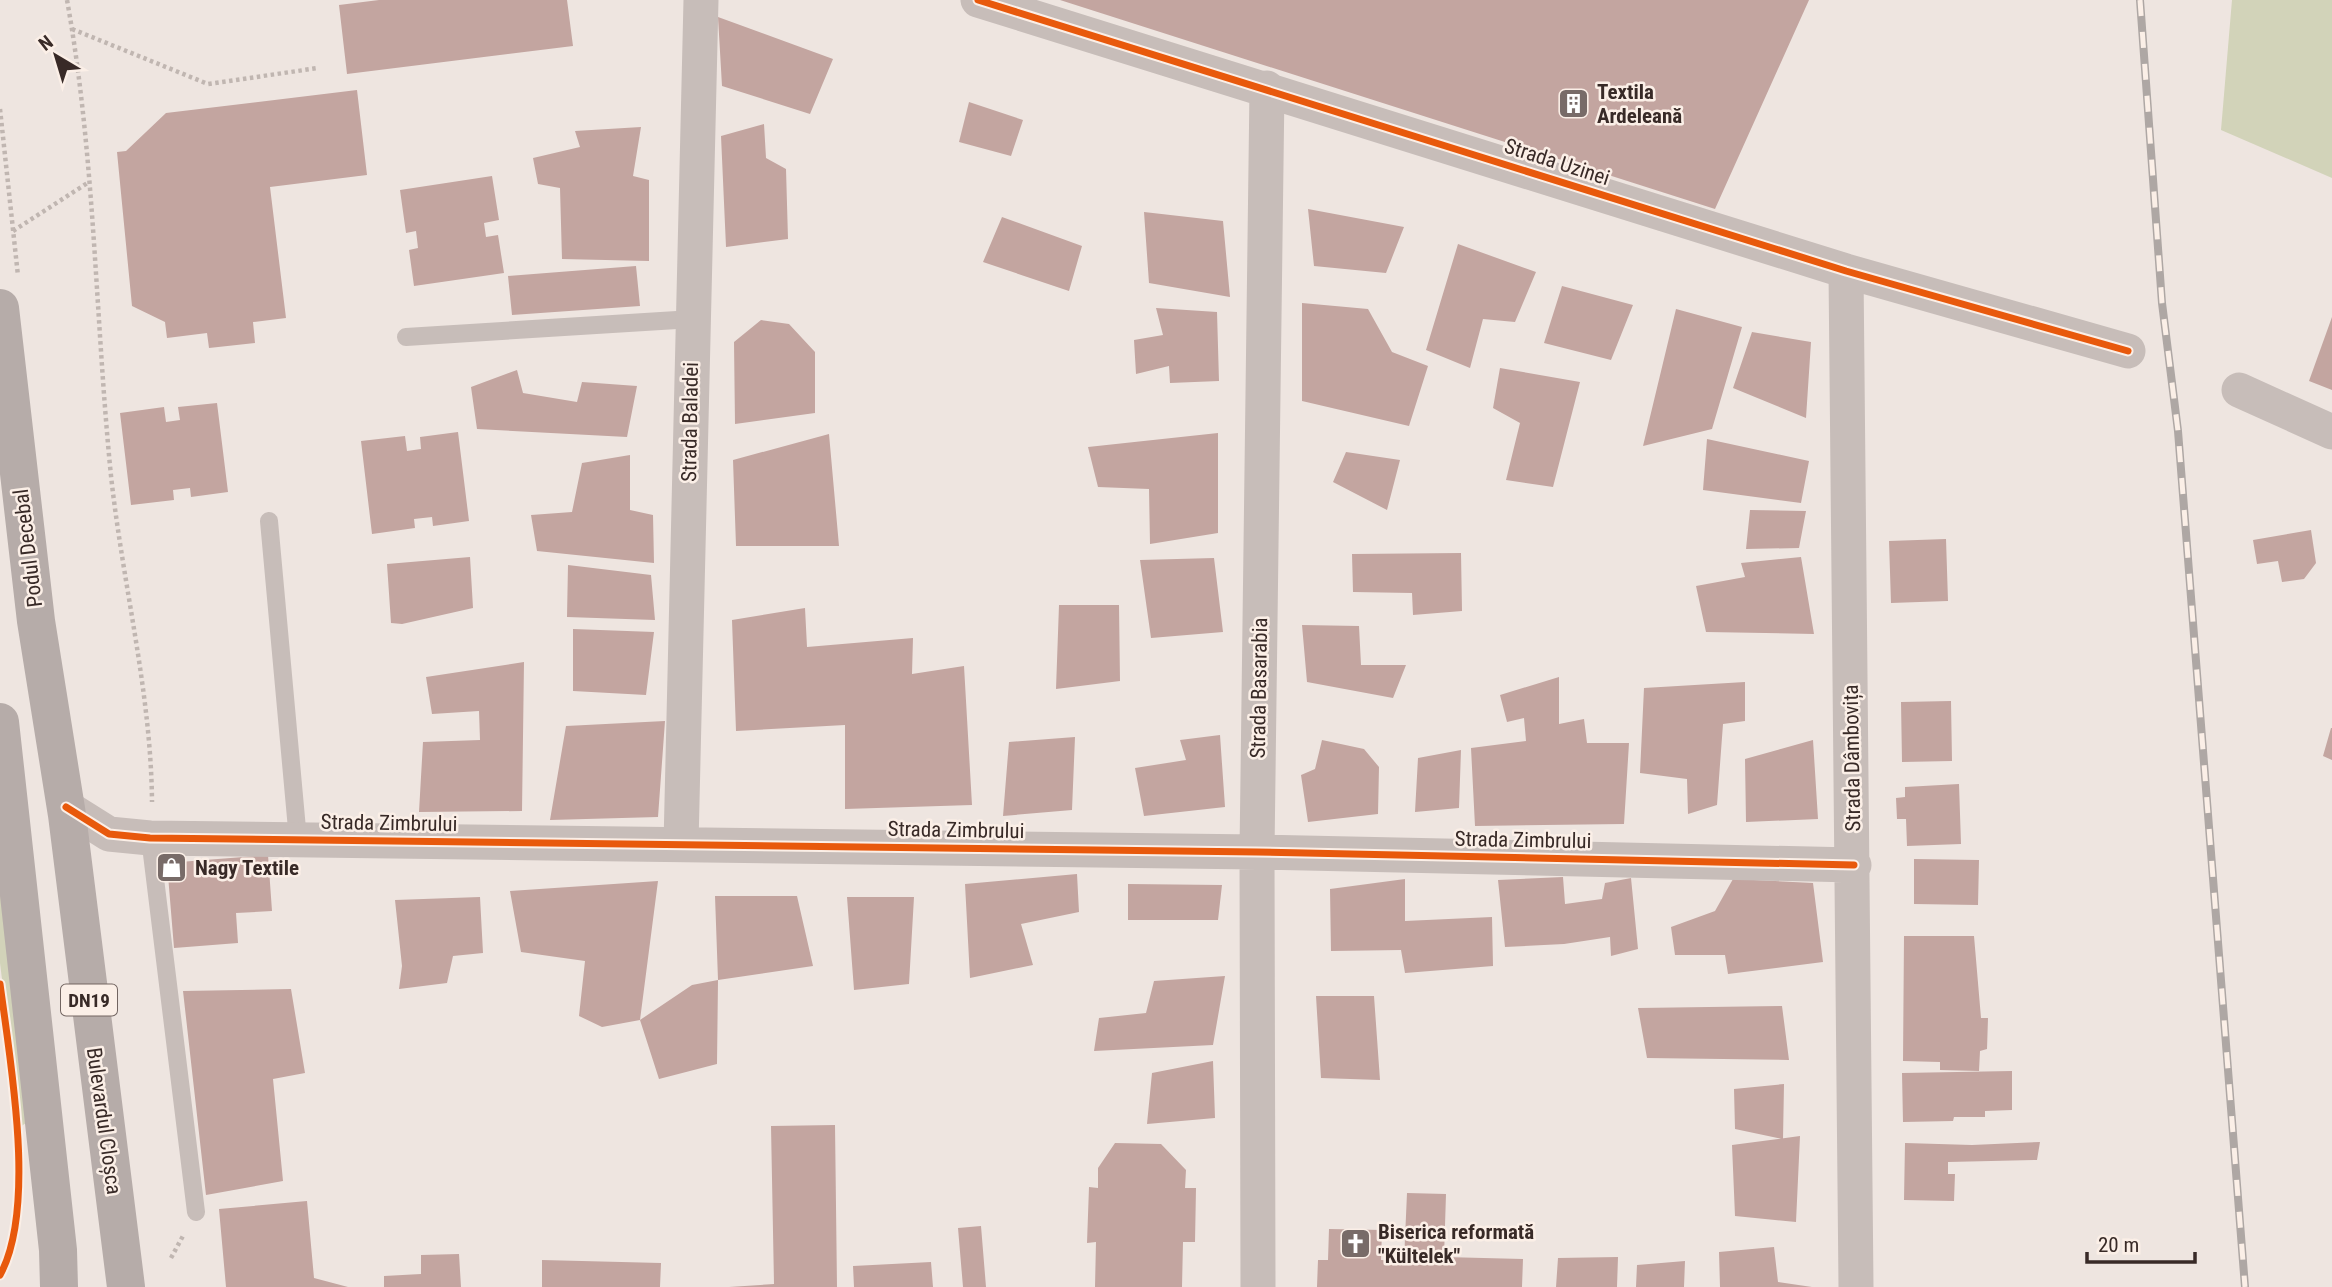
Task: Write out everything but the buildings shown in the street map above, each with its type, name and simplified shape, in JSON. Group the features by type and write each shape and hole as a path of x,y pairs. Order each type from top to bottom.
{"main road":[{"name":"Podul Decebal","path":"0,308 36,621"},
{"name":"Bulevardul Cloșca","path":"36,621 66,807 126,1287"},
{"name":"DN19","path":"0,722 58,1269"},
{"path":"122,1250 137,1287"},
{"path":"38,1287 58,1269"}],"street":[{"name":"Strada Baladei","path":"681,844 701,0"},
{"name":"Strada Uzinei","path":"978,0 1267,88 1846,271 2128,351"},
{"name":"Strada Basarabia","path":"1258,1287 1257,852 1267,88"},
{"name":"Strada Dâmbovița","path":"1846,271 1854,865 1856,1287"},
{"path":"2239,390 2332,432"},
{"name":"Strada Zimbrului","path":"66,807 109,834 150,838 1257,852 1854,865"}],"lane":[{"path":"406,337 693,318"},
{"path":"269,522 298,840"},
{"path":"150,838 196,1212"}],"path":[{"path":"67,0 89,182 109,457 152,750 150,838"},
{"path":"72,29 208,84 318,68"},
{"path":"13,231 89,182"}],"green space":[{"path":"2232,0 2332,0 2332,178 2221,130"},
{"path":"0,872 26,1123 20,1127 0,963"}],"railway":[{"path":"2140,0 2162,303 2178,431 2245,1287"}],"cycle path":[{"path":"978,0 1846,271 2128,351"},
{"path":"66,807 109,834 150,838 1257,852 1854,865"},
{"path":"0,984 14,1092 19,1174 17,1212 11,1246 0,1275"}],"place":[{"name":"Textila Ardeleană","path":"1574,104"},
{"name":"Nagy Textile","path":"172,868"},
{"name":"Biserica reformată \"Kültelek\"","path":"1355,1244"}]}
